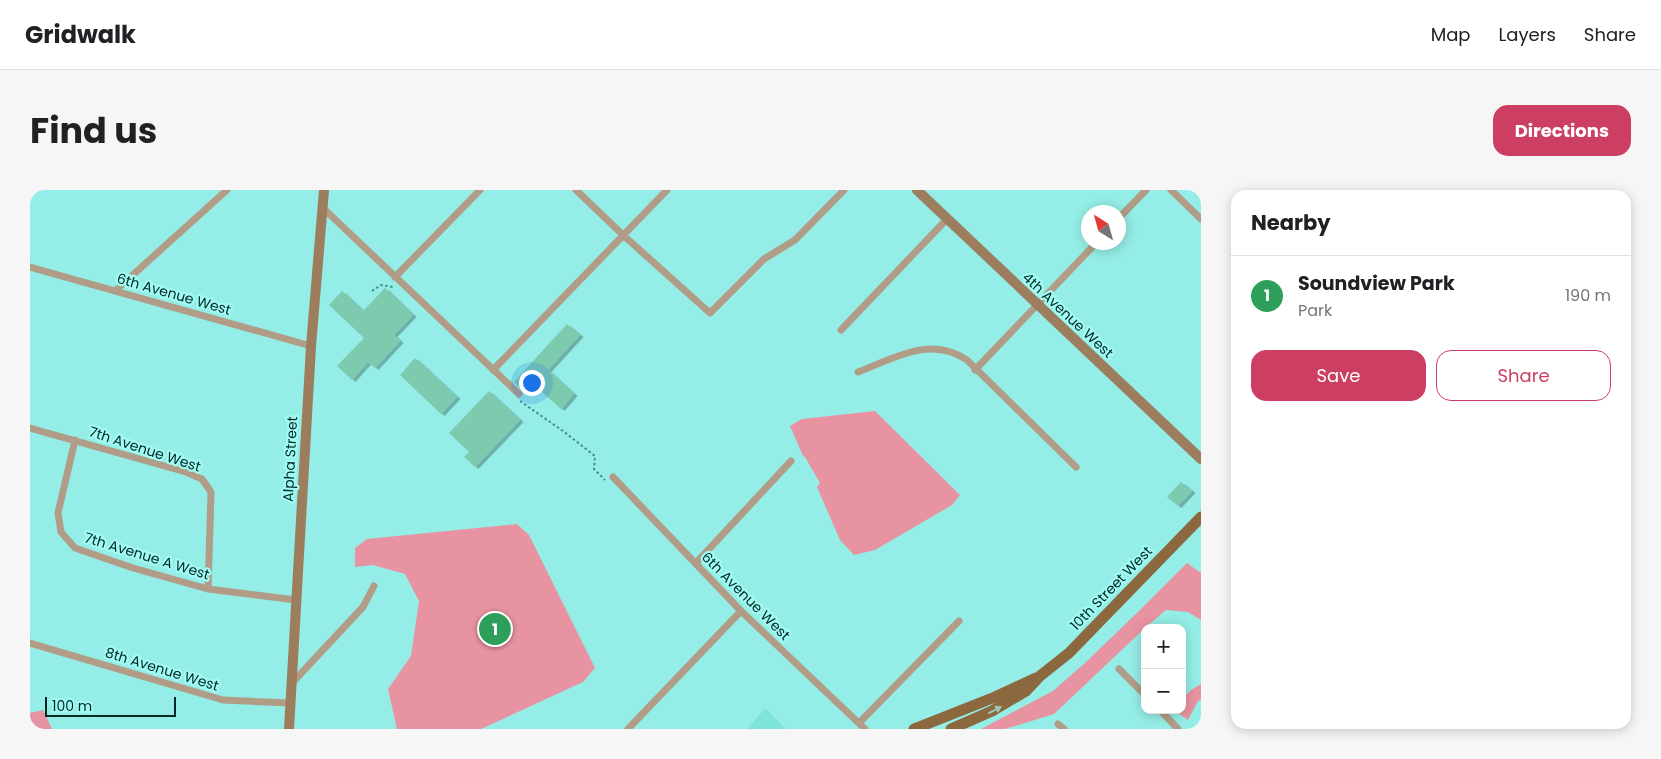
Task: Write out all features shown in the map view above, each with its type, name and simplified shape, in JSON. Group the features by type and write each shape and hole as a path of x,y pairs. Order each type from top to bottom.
{"main road":[{"name":"10th Street West","path":"950,729 974,720 1010,702 1026,691 1040,676 1069,653 1201,517"},
{"name":"10th Street West","path":"914,729 988,700 1040,676"}],"street":[{"path":"115,291 227,190"},
{"name":"Alpha Street","path":"289,729 311,346 324,190"},
{"path":"395,277 480,190"},
{"path":"576,190 710,313 764,259 795,240 844,190"},
{"path":"493,370 667,190"},
{"name":"4th Avenue West","path":"917,190 1201,459"},
{"path":"1126,211 1146,190"},
{"path":"1171,190 1201,219"},
{"path":"323,208 519,394"},
{"path":"841,330 947,219"},
{"path":"975,370 1090,250"},
{"name":"6th Avenue West","path":"30,267 311,346"},
{"path":"858,372 911,352 930,348 944,349 956,353 1076,467"},
{"name":"7th Avenue West","path":"30,428 186,472 202,479 211,492 208,588"},
{"name":"7th Avenue A West","path":"75,440 58,513 61,532 75,548 134,568 208,588 296,600"},
{"path":"696,563 791,461"},
{"name":"6th Avenue West","path":"613,478 740,611 862,726"},
{"path":"291,683 363,607 374,586"},
{"path":"628,729 740,611"},
{"path":"862,726 959,621"},
{"name":"8th Avenue West","path":"30,643 223,700 290,703"},
{"path":"1119,669 1141,691"},
{"path":"1164,714 1178,729"}],"path":[{"path":"372,291 382,285 396,287 403,284"},
{"path":"519,394 520,402 563,430 595,456 594,469 607,482 613,478"}],"shaded area":[{"path":"875,411 960,495 952,505 875,550 854,555 840,540 817,487 820,483 803,456 790,426 802,419"},
{"path":"517,524 529,535 595,668 583,682 481,729 397,729 388,689 411,656 419,601 405,574 373,565 355,567 355,548 367,539"},
{"path":"1187,563 1201,573 1201,620 1188,612 1166,610 1150,624 1141,624 1141,632 1054,714 1005,729 981,729 1053,691"},
{"path":"1201,684 1201,699 1188,720 1180,714 1186,714 1186,695"},
{"path":"766,709 786,729 747,729"},
{"path":"43,710 52,729 30,729 30,713"}],"building":[{"path":"385,288 413,315 394,335 400,341 375,368 368,362 352,380 337,366 364,338 329,305 342,291 363,311"},
{"path":"567,324 580,335 548,370 574,394 561,409 533,384 525,393 514,382"},
{"path":"415,358 457,397 441,414 400,375"},
{"path":"489,391 520,420 475,467 464,457 469,452 449,433"},
{"path":"1181,482 1192,491 1178,506 1167,497"}],"place":[{"name":"Soundview Park","path":"495,629"}]}
